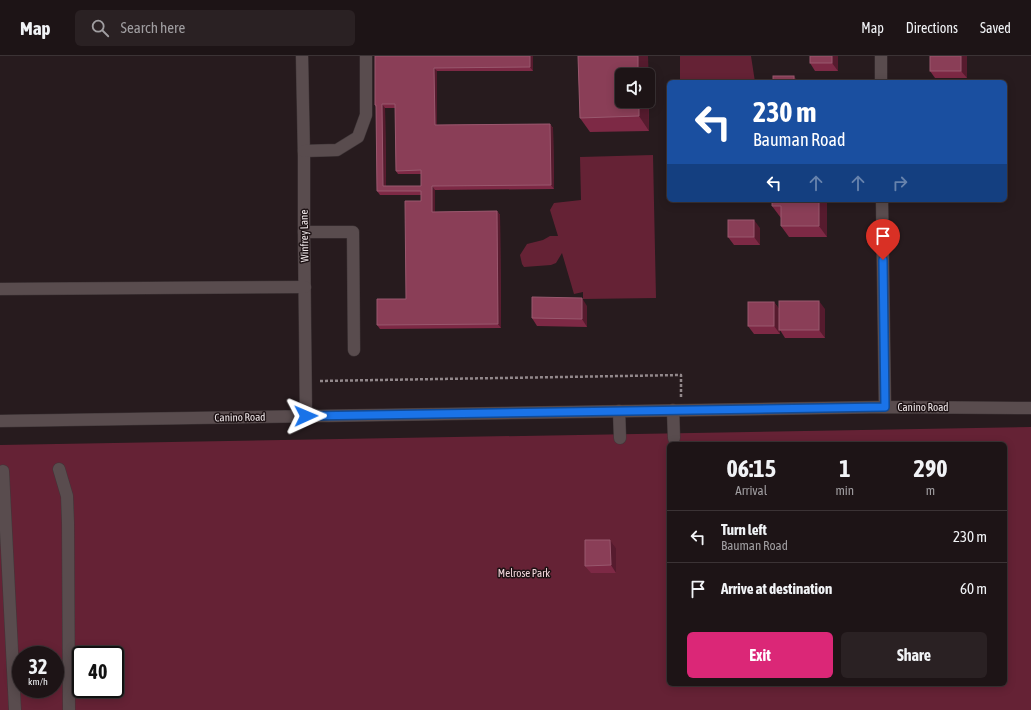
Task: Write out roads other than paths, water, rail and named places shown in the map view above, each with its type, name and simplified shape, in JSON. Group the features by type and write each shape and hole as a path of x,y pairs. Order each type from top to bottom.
{"street":[{"name":"Winfrey Lane","path":"302,56 306,416"},
{"path":"304,151 337,150 358,137 366,115 366,56"},
{"path":"880,56 881,80"},
{"path":"882,202 885,407"},
{"path":"304,232 353,232 354,350"},
{"path":"0,288 305,287"},
{"name":"Canino Road","path":"0,420 885,407 1031,408"},
{"path":"673,410 674,438"},
{"path":"620,411 620,438"},
{"path":"59,469 67,496 69,710"},
{"path":"3,471 15,710"}],"park label":[{"name":"Melrose Park","path":"524,573"}]}
